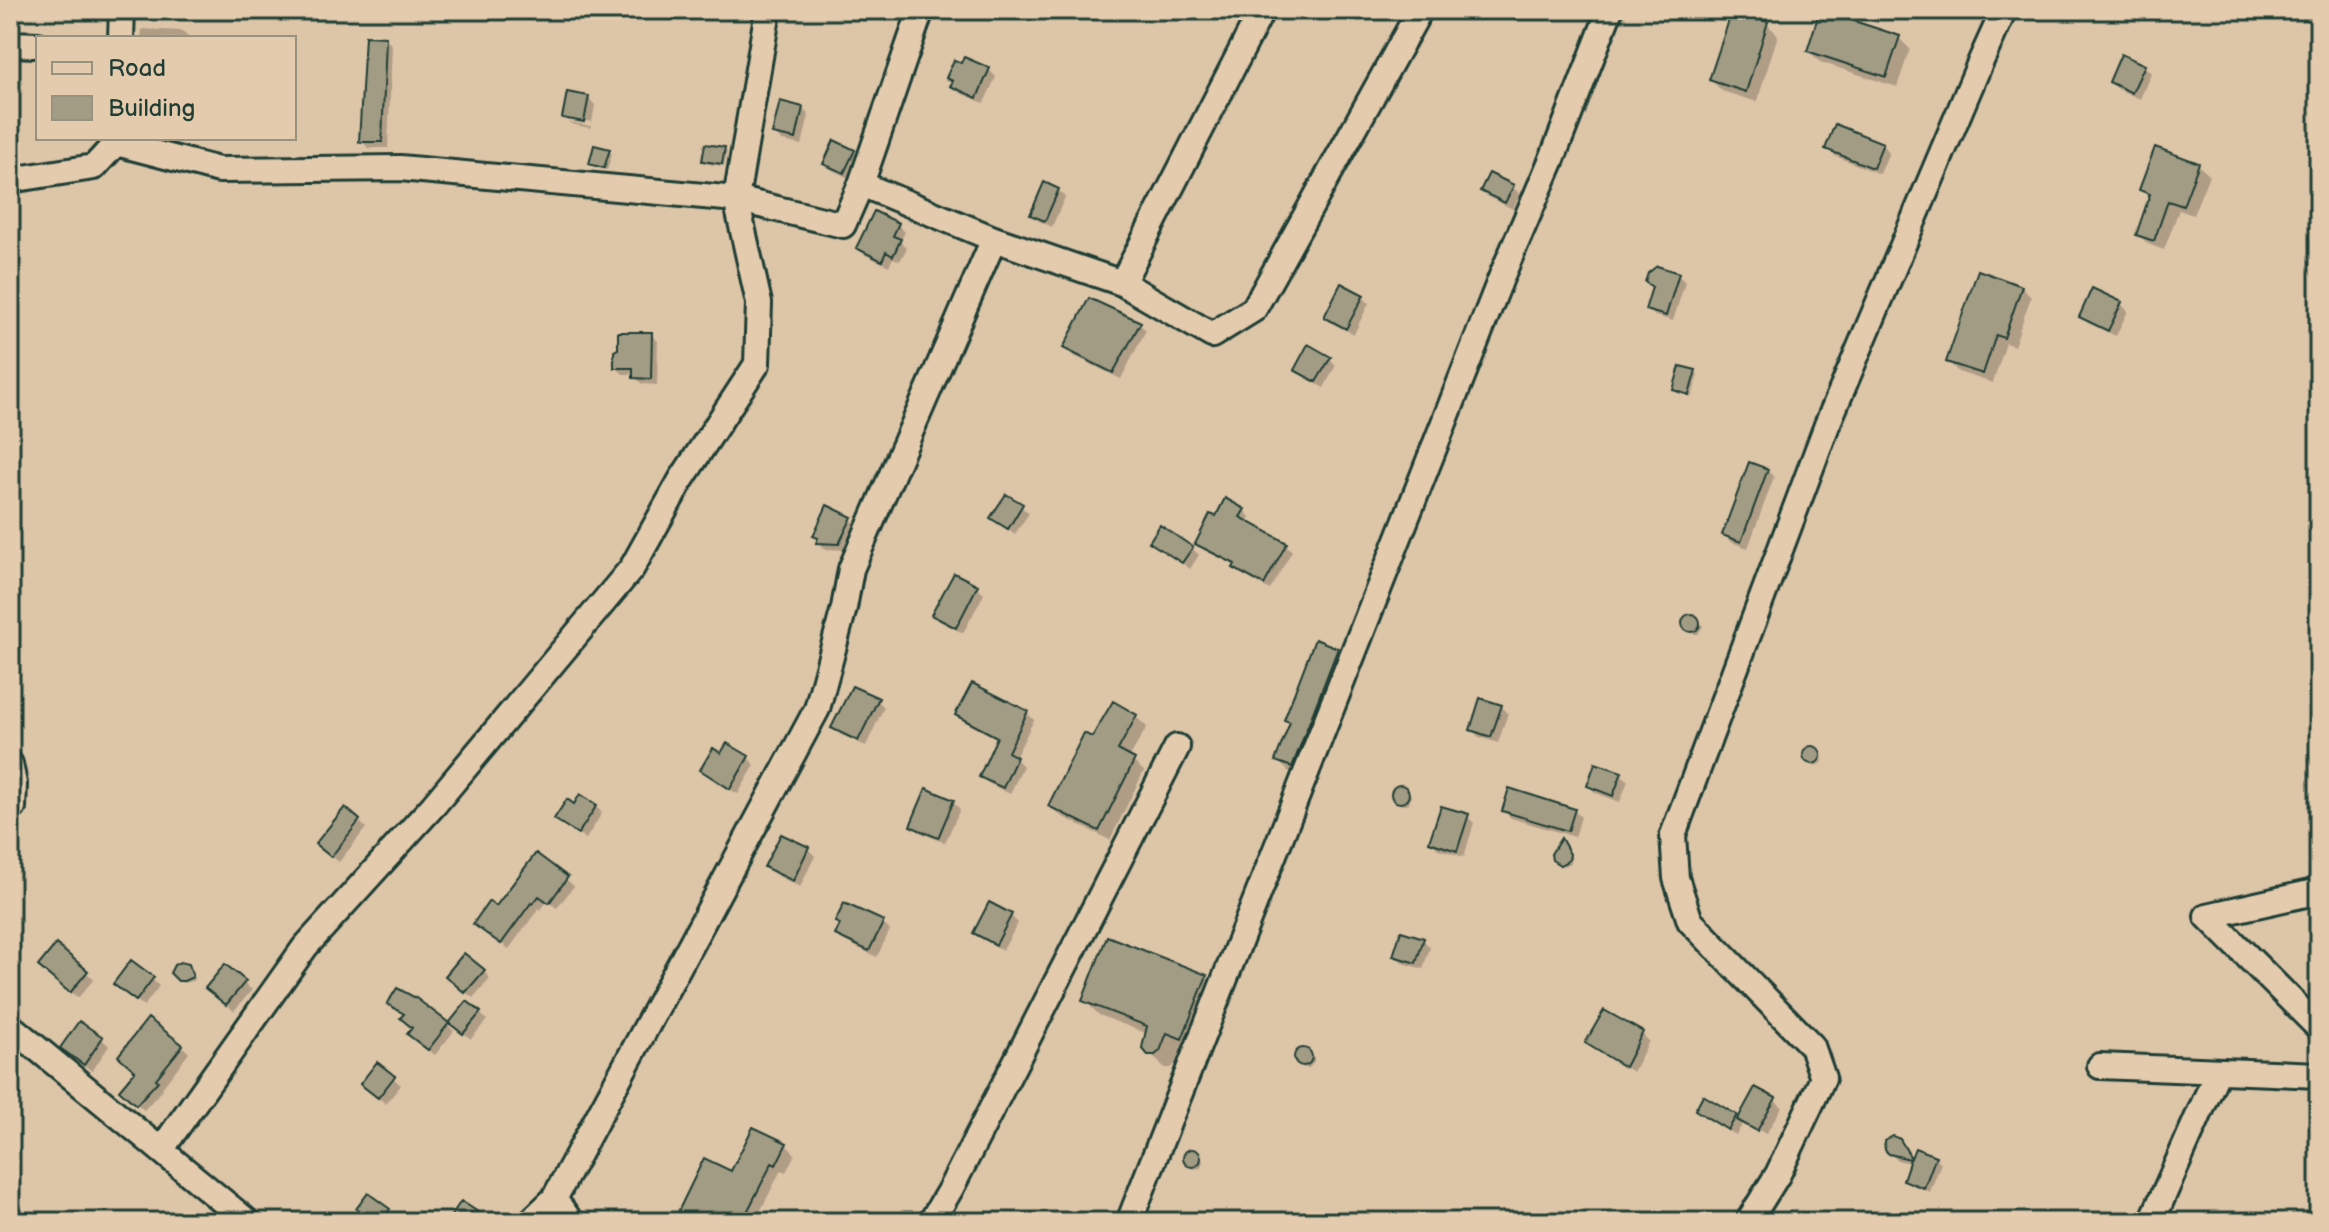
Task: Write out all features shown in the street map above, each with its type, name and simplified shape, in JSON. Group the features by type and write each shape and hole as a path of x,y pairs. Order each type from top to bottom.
{"street":[{"path":"121,36 122,10"},
{"path":"161,1150 305,947 433,806 632,568 681,480 757,364 759,303 736,199 768,10"},
{"path":"10,180 94,167 116,141 219,170 400,168 736,199 843,225 861,184 921,10"},
{"path":"1122,283 1262,10"},
{"path":"861,184 994,239 1122,283 1212,335 1254,309 1420,10"},
{"path":"1129,1222 1497,287 1552,159 1610,10"},
{"path":"1748,1222 1778,1174 1823,1078 1812,1046 1690,921 1676,878 1673,835 1827,425 2004,10"},
{"path":"10,44 36,45"},
{"path":"530,1222 554,1199 817,709 844,608 851,569 994,239"},
{"path":"931,1222 1177,747"},
{"path":"10,764 14,784 13,807 10,810"},
{"path":"2319,891 2207,916 2319,1028"},
{"path":"10,1026 248,1222"},
{"path":"2100,1066 2319,1075"},
{"path":"2152,1221 2218,1071"},
{"path":"554,1199 571,1222"}],"building":[{"path":"1820,10 1900,36 1886,77 1807,51"},
{"path":"1732,11 1768,22 1746,92 1709,80"},
{"path":"365,36 386,37 382,142 359,142"},
{"path":"2121,54 2145,65 2132,93 2109,82"},
{"path":"964,57 990,68 977,98 950,86 953,81 946,78 954,60 961,63"},
{"path":"567,92 589,96 584,122 562,118"},
{"path":"780,101 803,107 796,139 772,134"},
{"path":"1835,124 1883,143 1873,168 1825,149"},
{"path":"834,140 855,150 844,173 823,164"},
{"path":"705,144 725,147 722,164 702,161"},
{"path":"594,145 610,149 604,168 589,164"},
{"path":"2155,147 2199,163 2183,206 2168,201 2154,241 2136,235 2150,194 2139,190"},
{"path":"1489,173 1514,185 1505,203 1480,191"},
{"path":"1044,182 1059,189 1045,221 1030,215"},
{"path":"874,211 899,223 893,236 901,239 893,256 886,252 882,261 856,248"},
{"path":"1657,266 1679,273 1666,316 1645,310 1652,287 1645,282 1648,273"},
{"path":"1978,270 2022,286 2004,338 1996,335 1983,374 1946,362"},
{"path":"1341,283 1364,295 1346,329 1324,317"},
{"path":"2092,288 2122,302 2108,331 2079,317"},
{"path":"1089,298 1141,322 1113,373 1063,348"},
{"path":"618,332 652,332 651,379 633,378 633,368 614,368"},
{"path":"1308,344 1331,357 1316,382 1294,370"},
{"path":"1680,366 1696,370 1689,395 1673,390"},
{"path":"1749,462 1768,469 1741,542 1722,535"},
{"path":"1006,494 1023,504 1008,529 990,518"},
{"path":"1225,498 1245,509 1240,517 1287,543 1264,585 1233,568 1235,564 1195,544 1210,514 1216,516"},
{"path":"827,505 852,517 839,544 816,543 818,538 813,536"},
{"path":"1160,525 1193,547 1182,563 1149,542"},
{"path":"954,573 978,585 956,628 931,615"},
{"path":"1687,614 1695,614 1700,623 1698,630 1687,632 1682,627 1682,619"},
{"path":"1315,639 1338,648 1292,767 1275,761 1290,722 1284,720"},
{"path":"972,683 1028,711 1008,752 1017,757 1003,788 979,777 997,737 955,715"},
{"path":"852,686 879,698 858,741 831,728"},
{"path":"1480,698 1502,705 1491,737 1470,730"},
{"path":"1113,701 1137,715 1118,750 1135,759 1099,831 1048,806 1084,733 1092,737"},
{"path":"727,743 749,756 730,789 700,770 713,748 721,753"},
{"path":"1808,746 1816,746 1821,755 1819,762 1808,764 1803,759 1803,751"},
{"path":"1595,763 1622,772 1613,796 1587,786"},
{"path":"1396,785 1404,785 1409,794 1407,801 1396,803 1391,798 1391,790"},
{"path":"926,788 954,800 938,838 910,826"},
{"path":"1509,788 1575,809 1568,831 1502,811"},
{"path":"580,794 597,805 578,834 554,819 567,799 574,804"},
{"path":"1441,806 1469,814 1457,851 1429,842"},
{"path":"345,807 360,820 331,857 315,844"},
{"path":"781,834 809,847 793,881 764,867"},
{"path":"1561,838 1570,854 1569,860 1560,865 1552,860 1551,854"},
{"path":"536,853 568,877 549,903 539,896 531,903 501,944 473,924 489,901 496,906"},
{"path":"989,902 1012,914 996,945 973,933"},
{"path":"844,903 884,921 869,951 835,935 840,924 835,922"},
{"path":"1401,931 1424,938 1416,963 1393,956"},
{"path":"1107,936 1207,975 1182,1039 1167,1033 1160,1051 1155,1055 1148,1055 1142,1048 1147,1026 1082,1001"},
{"path":"56,944 88,971 70,993 38,966"},
{"path":"464,953 485,970 465,993 445,976"},
{"path":"131,960 154,977 136,1001 113,984"},
{"path":"180,962 189,964 193,977 178,981 170,973 174,965"},
{"path":"225,964 246,981 226,1005 205,988"},
{"path":"397,988 449,1023 428,1050 407,1034 412,1028 400,1018 404,1014 387,1004"},
{"path":"467,1001 481,1012 463,1034 449,1023"},
{"path":"1604,1010 1643,1032 1625,1067 1585,1043"},
{"path":"148,1018 183,1045 156,1079 158,1081 136,1105 119,1090 135,1071 118,1056"},
{"path":"79,1021 103,1037 84,1065 60,1048"},
{"path":"1299,1048 1307,1048 1312,1057 1310,1064 1299,1066 1294,1061 1294,1053"},
{"path":"377,1062 395,1076 378,1098 360,1084"},
{"path":"1755,1087 1776,1098 1757,1131 1737,1120"},
{"path":"1703,1095 1737,1115 1728,1130 1695,1110"},
{"path":"753,1127 787,1143 776,1165 772,1163 742,1222 673,1222 704,1158 731,1171"},
{"path":"1893,1136 1900,1139 1911,1158 1915,1148 1936,1156 1924,1188 1903,1180 1910,1159 1889,1154 1885,1150 1884,1141"},
{"path":"1188,1149 1196,1149 1201,1158 1199,1165 1188,1167 1183,1162 1183,1154"},
{"path":"368,1193 390,1209 381,1222 375,1222 356,1209"},
{"path":"461,1201 469,1206 493,1222 447,1222"}]}
